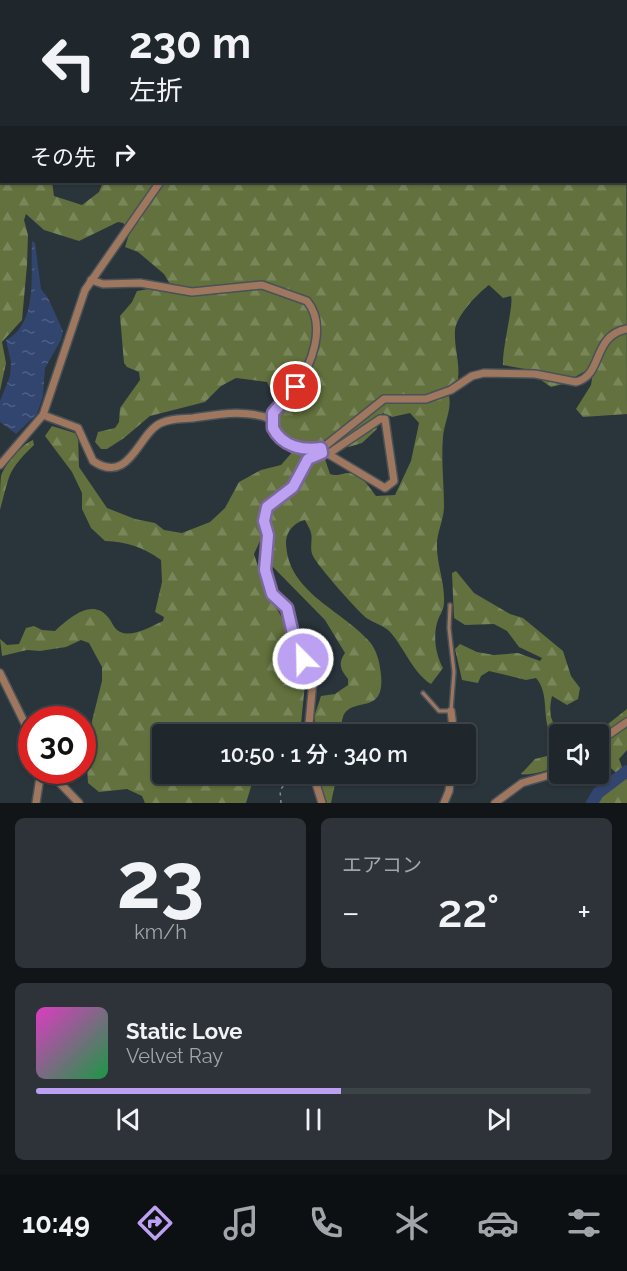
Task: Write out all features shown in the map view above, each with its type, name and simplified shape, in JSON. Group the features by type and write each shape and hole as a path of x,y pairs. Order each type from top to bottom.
{"street":[{"path":"0,465 43,415 79,307 91,280 159,183"},
{"path":"91,280 103,284 140,283 192,292 262,285 306,301 313,308 315,318 314,350 296,387 273,413 271,420 276,434 283,441 302,450 323,452 368,476 380,487 385,488 394,481 385,419 380,419 323,452 308,459 288,492 271,502 264,521 268,535 265,562 270,588 276,599 287,608 295,643 313,680 309,724"},
{"path":"323,452 359,417 384,399 426,399 451,390 472,376 520,372 576,382 584,380 589,375 602,344 617,331 627,328"},
{"path":"43,415 78,428 83,433 93,461 108,467 128,461 152,429 171,419 239,412 271,420"},
{"path":"0,673 18,710"},
{"path":"451,711 453,724"},
{"path":"609,734 627,722"},
{"path":"495,803 522,783 549,775"},
{"path":"36,803 40,784"},
{"path":"61,784 79,803"},
{"path":"316,784 322,803"},
{"path":"444,803 449,784"}],"lane":[{"path":"423,693 439,711 451,711 454,672 449,628 450,605"}],"path":[{"path":"281,803 280,790 285,784"}],"green space":[{"path":"0,183 52,183 54,196 82,205 99,192 103,183 626,183 627,414 583,417 576,409 591,385 593,372 587,370 563,384 551,387 525,369 503,365 511,296 503,298 489,285 463,312 456,325 458,379 441,392 443,397 449,396 450,401 442,446 444,511 437,542 444,602 437,623 435,640 443,668 431,684 419,674 391,633 363,615 322,569 312,553 310,530 305,520 301,521 292,528 286,542 295,574 317,598 369,641 378,657 381,670 381,688 373,701 347,711 342,724 316,724 314,717 321,696 335,694 348,685 348,679 341,666 345,653 325,620 273,567 270,555 271,545 260,541 254,554 264,585 282,618 294,651 306,674 301,724 152,724 152,784 252,784 246,803 145,803 142,796 127,789 99,792 89,784 96,784 96,706 102,681 102,667 89,643 81,640 66,647 40,651 27,650 2,656 0,639 7,645 19,644 26,628 34,626 42,630 55,631 73,616 87,610 101,611 117,630 128,634 149,628 163,621 164,617 155,612 162,582 161,560 134,546 105,541 91,528 82,509 82,493 72,472 45,436 52,426 78,434 79,467 107,508 135,519 155,523 164,530 182,533 210,522 225,508 239,482 261,470 281,465 295,449 325,459 330,474 349,473 358,476 365,481 376,496 395,495 411,461 419,423 410,413 392,417 383,413 375,420 377,429 362,443 349,447 332,437 316,444 303,444 291,439 278,427 279,415 286,404 285,397 273,394 267,382 236,378 221,386 205,402 150,416 124,438 107,449 101,449 95,442 98,432 115,428 119,422 120,408 140,380 139,372 127,367 124,363 120,316 132,302 137,291 154,288 168,292 171,286 164,274 138,252 125,247 130,231 123,223 118,222 79,241 44,230 26,214 24,220 28,235 27,265 22,320 2,342 6,363 0,391"},
{"path":"33,440 34,445 18,462 10,475 0,510 3,471 19,450"},
{"path":"456,571 474,593 510,614 523,618 563,651 571,676 580,688 578,699 567,705 552,696 550,708 554,724 549,724 549,731 543,692 536,678 526,680 489,671 481,676 478,683 462,680 455,649 460,644 477,652 494,655 518,653 540,661 542,658 519,647 507,631 494,624 465,625 454,618 452,573"},
{"path":"627,709 627,750 619,759 622,767 619,774 609,766 608,724"},
{"path":"549,756 549,770 521,774 535,759"},
{"path":"627,778 627,803 596,803 609,789"},
{"path":"321,784 335,784 331,803 326,803"}],"water":[{"path":"32,241 35,243 41,289 48,298 63,331 61,340 45,368 43,396 37,414 16,434 0,422 0,401 10,376 11,362 6,340 17,332 24,322 31,296"}],"waterway":[{"path":"592,803 598,793 627,771"}],"route":[{"path":"296,387 273,413 271,420 273,428 283,441 302,450 321,448 322,453 308,459 293,487 267,507 264,521 268,535 265,570 272,594 287,608 292,634 303,659"}]}
